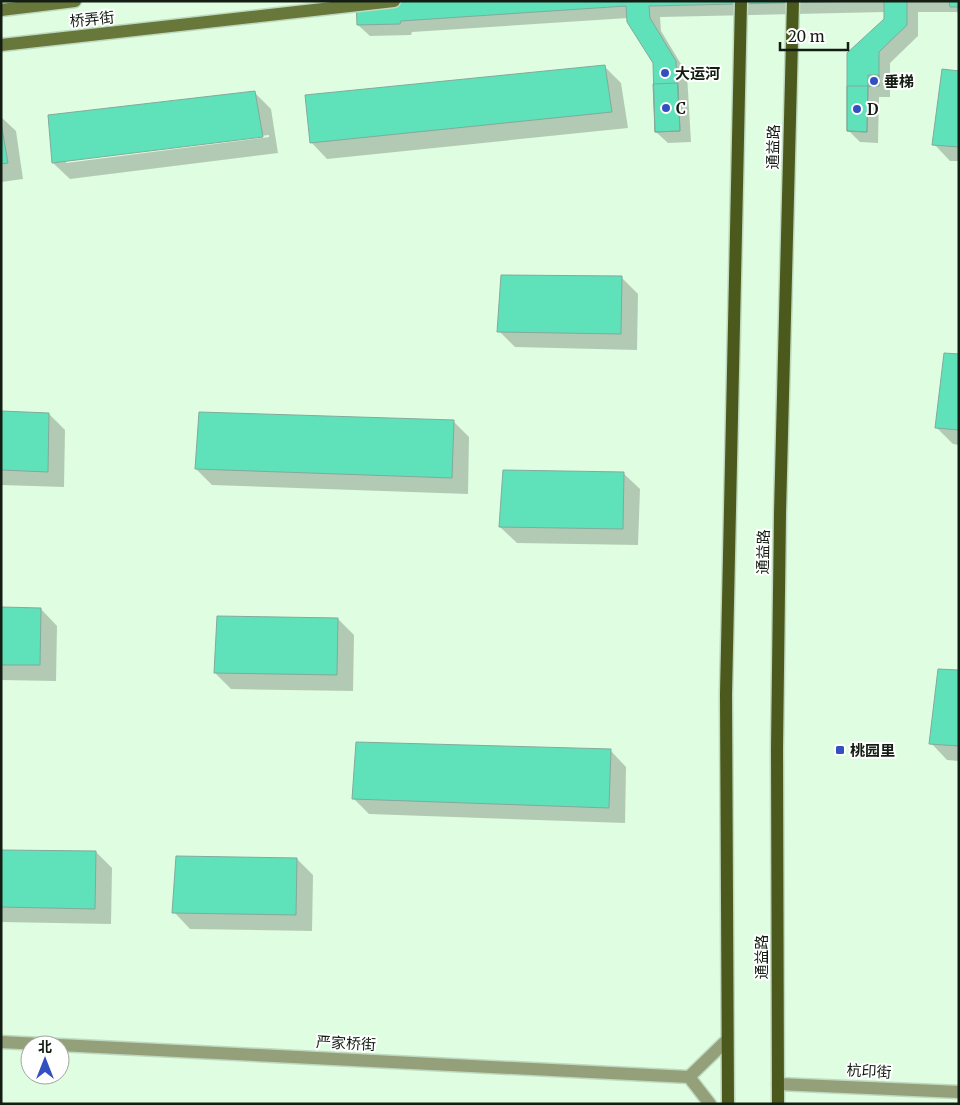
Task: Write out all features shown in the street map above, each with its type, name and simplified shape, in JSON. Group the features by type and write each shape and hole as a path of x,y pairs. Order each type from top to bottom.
{"main road":[{"path":"728,1104 726,694 741,1"},
{"name":"通益路","path":"778,1104 776,748 793,1"}],"street":[{"name":"桥弄街","path":"1,10 75,1"},
{"name":"桥弄街","path":"1,45 394,1"},
{"path":"710,1104 690,1077 727,1040"},
{"name":"严家桥街","path":"1,1042 690,1077"},
{"name":"杭印街","path":"778,1084 959,1092"}],"building":[{"name":"大运河","path":"356,1 866,1 649,6 650,18 676,61 680,131 655,132 653,63 627,22 626,6 401,21 400,24 357,25"},
{"path":"884,1 907,1 907,25 879,52 879,86 868,86 867,132 847,131 847,53 884,19"},
{"path":"949,1 959,1 959,7 950,7"},
{"path":"605,65 612,112 310,143 305,95"},
{"path":"942,69 959,71 959,147 932,145"},
{"name":"垂梯","path":"868,75 879,75 879,86 868,86"},
{"name":"C","path":"678,83 680,131 655,132 653,84"},
{"name":"D","path":"847,86 868,86 867,132 847,131"},
{"path":"255,91 263,137 52,163 48,115"},
{"path":"1,123 8,163 1,164"},
{"path":"501,275 622,276 621,334 497,332"},
{"path":"944,353 959,354 959,430 935,428"},
{"path":"1,411 49,413 48,472 1,470"},
{"path":"199,412 454,420 452,478 195,469"},
{"path":"503,470 624,472 623,529 499,527"},
{"path":"1,607 41,608 40,665 1,665"},
{"path":"217,616 338,618 337,675 214,673"},
{"path":"938,669 959,670 959,746 929,744"},
{"path":"356,742 611,749 609,808 352,799"},
{"path":"1,850 96,851 95,909 1,907"},
{"path":"176,856 297,858 296,915 172,913"}],"place":[{"name":"大运河","path":"665,73"},
{"name":"垂梯","path":"874,81"},
{"name":"C","path":"666,108"},
{"name":"D","path":"857,109"},
{"name":"桃园里","path":"840,750"}]}
